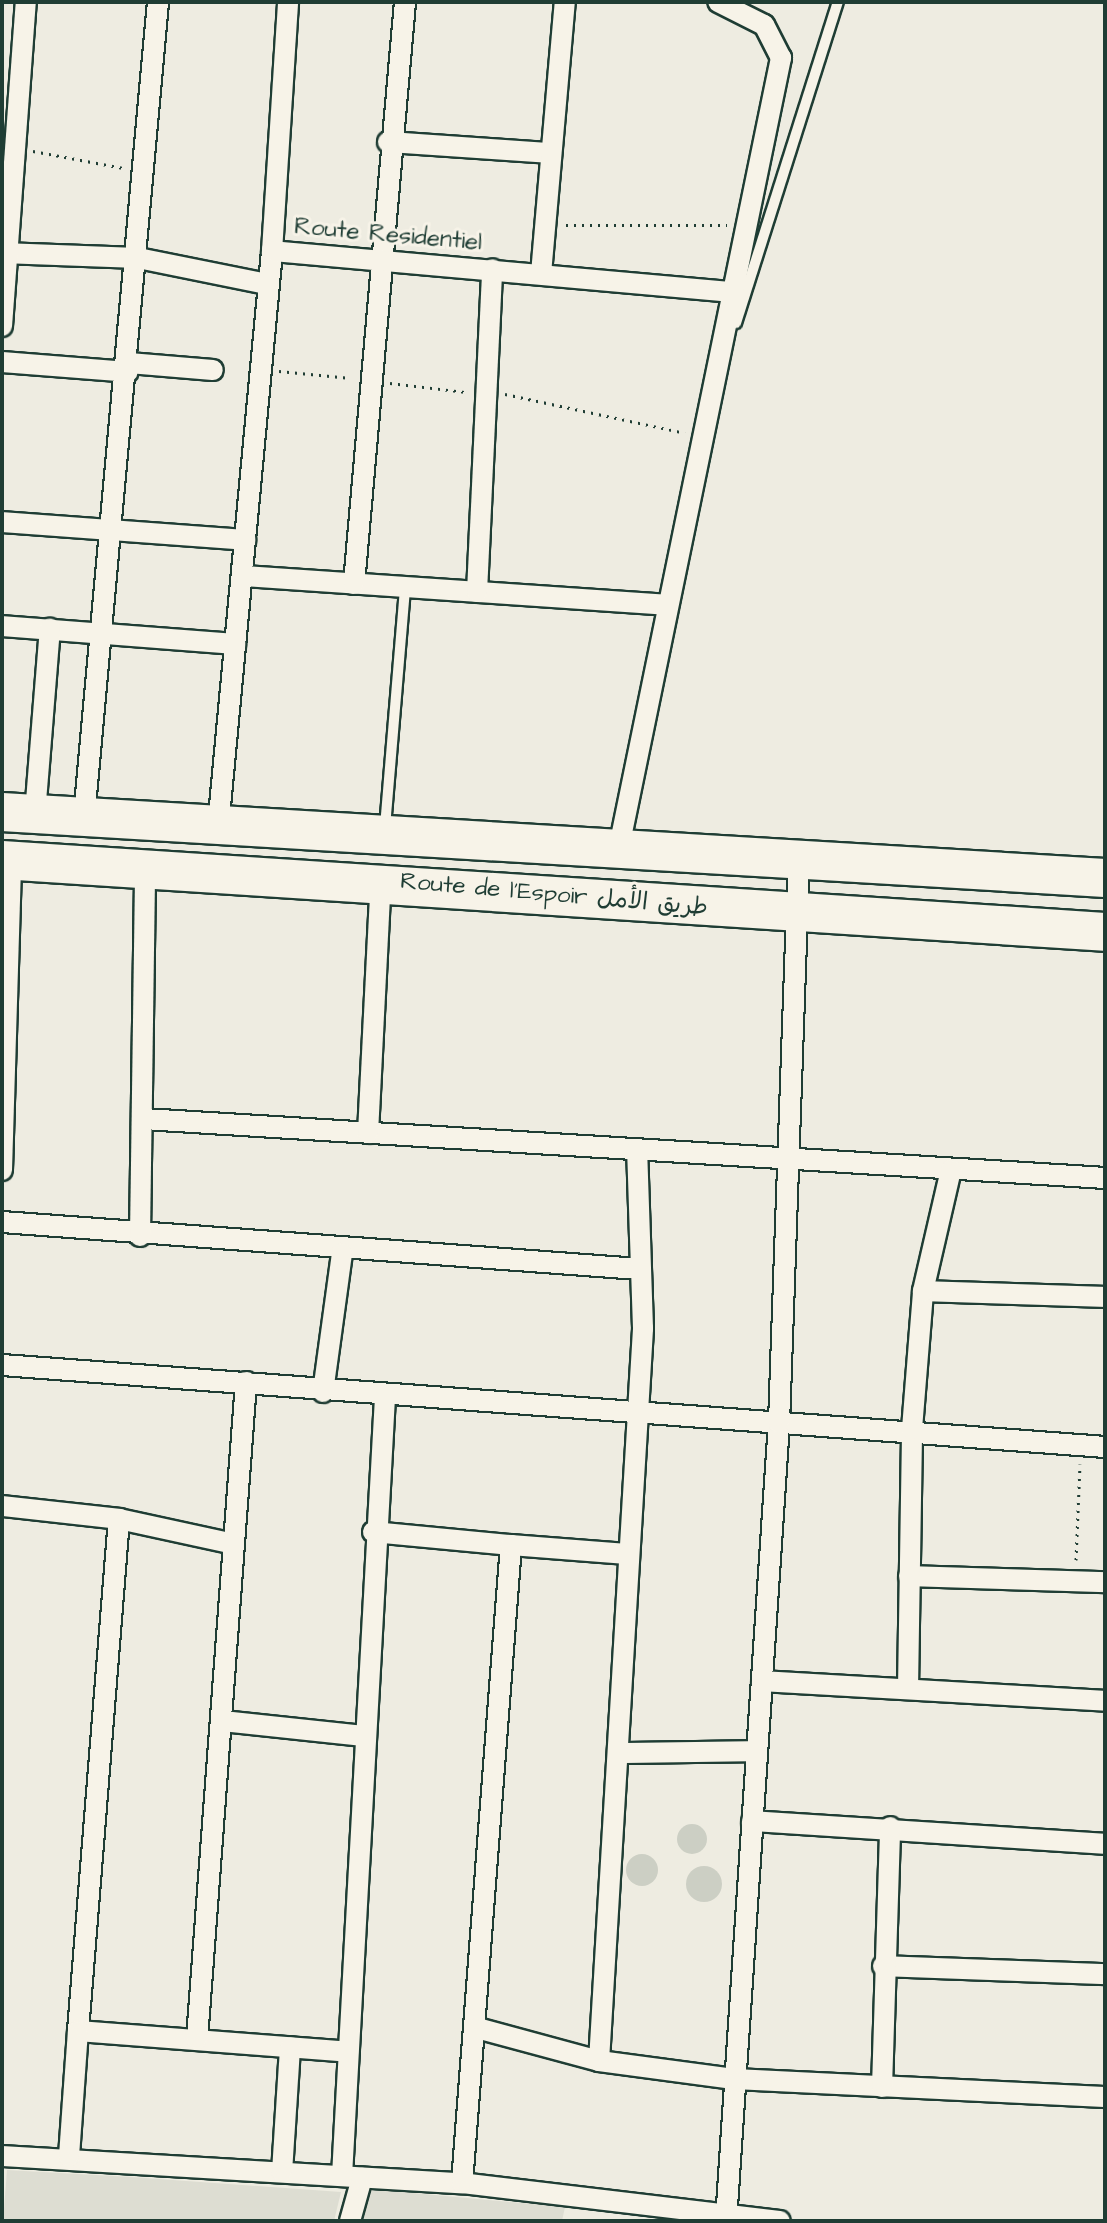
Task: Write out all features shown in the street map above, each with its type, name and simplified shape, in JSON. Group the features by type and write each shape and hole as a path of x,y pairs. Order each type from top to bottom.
{"highway":[{"name":"Route de l’Espoir طريق الأمل","path":"19,813 618,852 799,857 1105,878"},
{"name":"Route de l’Espoir طريق الأمل","path":"6,860 381,880 800,915 1105,932"}],"street":[{"path":"2,326 26,2"},
{"path":"84,817 105,632 158,2"},
{"path":"272,251 288,2"},
{"path":"354,584 388,142 405,2"},
{"path":"541,274 549,153 565,2"},
{"path":"618,852 728,292 781,58 764,25 718,2"},
{"path":"388,142 549,153"},
{"name":"Route Residentiel","path":"218,827 272,251 728,292"},
{"path":"6,253 138,258 267,284"},
{"path":"477,592 492,269"},
{"path":"2,362 213,370"},
{"path":"2,522 245,540"},
{"path":"243,576 667,605"},
{"path":"2,626 235,644"},
{"path":"19,813 50,629"},
{"path":"726,2219 779,1423 792,1157 799,857"},
{"path":"2,1170 6,860"},
{"path":"140,1236 144,1119 145,866"},
{"path":"368,1133 381,880"},
{"path":"144,1119 1105,1178"},
{"path":"599,2061 618,1753 634,1410 643,1328 637,1149"},
{"path":"908,1689 912,1429 923,1291 951,1170"},
{"path":"2,1222 342,1253 639,1269"},
{"path":"323,1392 342,1253"},
{"path":"923,1291 1105,1297"},
{"path":"2,1365 246,1382 385,1397 912,1429 1105,1447"},
{"path":"197,2039 223,1721 229,1543 246,1382"},
{"path":"350,2221 352,2177 348,2052 373,1532 385,1397"},
{"path":"2,1506 119,1519 229,1543"},
{"path":"69,2156 119,1519"},
{"path":"373,1532 627,1554"},
{"path":"462,2183 477,2028 511,1545"},
{"path":"909,1576 1105,1582"},
{"path":"762,1681 1105,1701"},
{"path":"223,1721 363,1736"},
{"path":"618,1753 755,1751"},
{"path":"752,1821 890,1827 1105,1844"},
{"path":"882,2087 883,1966 890,1827"},
{"path":"883,1966 1105,1974"},
{"path":"477,2028 599,2061 734,2079 1105,2097"},
{"path":"78,2031 348,2052"},
{"path":"282,2172 290,2047"},
{"path":"2,2156 69,2156 462,2183 602,2211 780,2221"}],"lane":[{"path":"701,436 838,2"},
{"path":"385,837 405,589"}],"path":[{"path":"14,145 66,163 130,168"},
{"path":"546,225 742,225"},
{"path":"1075,1580 1081,1445"}],"shaded area":[{"path":"692,1824 702,1829 707,1839 702,1849 692,1854 682,1849 677,1839 682,1829"},
{"path":"642,1854 654,1858 658,1870 654,1882 642,1886 630,1882 626,1870 630,1858"},
{"path":"704,1866 717,1871 722,1884 717,1897 704,1902 691,1897 686,1884 691,1871"},
{"path":"7,2170 341,2192 334,2221 3,2221"},
{"path":"370,2189 565,2207 562,2221 362,2221"}]}
